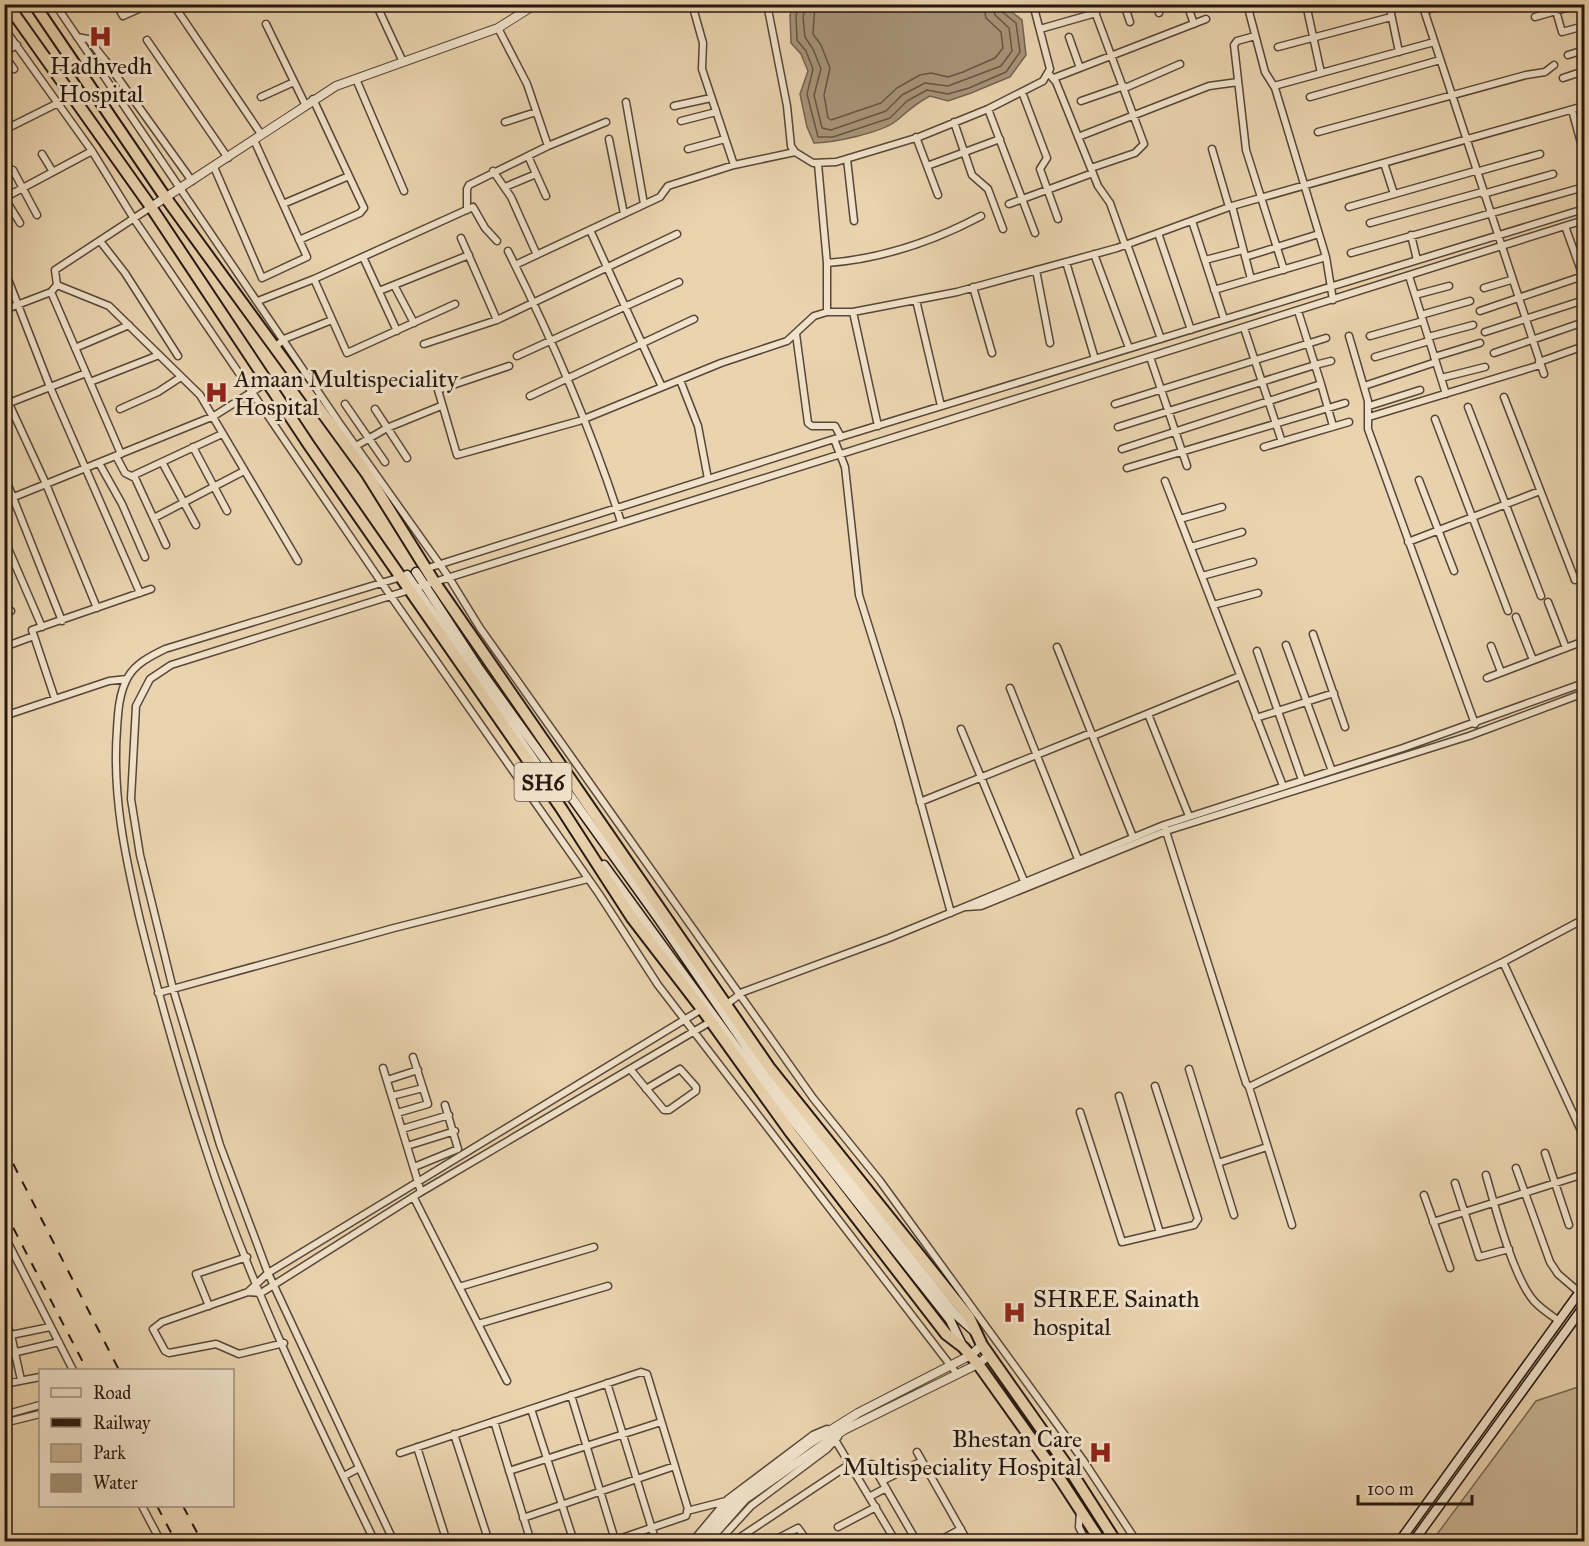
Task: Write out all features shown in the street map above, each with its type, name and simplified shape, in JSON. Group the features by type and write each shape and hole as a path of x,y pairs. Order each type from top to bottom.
{"highway":[{"name":"SH6","path":"7,4 151,207 266,382 412,573 632,918 702,1009 791,1133 946,1334 971,1355 1101,1542"},
{"path":"34,4 166,197 273,348 367,474 412,573 420,585 621,855 769,1067 969,1317 982,1346 1116,1542"}],"main road":[{"path":"420,585 658,918 762,1070 956,1315 977,1335"},
{"path":"420,585 642,919 756,1074 950,1320 971,1355"},
{"path":"1399,1542 1582,1290"},
{"path":"1413,1542 1584,1306"}],"street":[{"path":"55,4 356,446 448,576 480,628 813,1098 880,1181 1083,1460 1137,1542"},
{"path":"116,4 123,16 150,4"},
{"path":"173,4 261,134"},
{"path":"241,4 246,7 253,4"},
{"path":"376,4 404,62"},
{"path":"4,310 51,292 57,285 55,270 336,86 498,28 525,7 537,4"},
{"path":"692,4 703,43 702,69 734,165"},
{"path":"767,4 787,106 789,136 795,152"},
{"path":"1033,4 1051,76 1092,171 1110,203 1161,339"},
{"path":"1009,204 1048,190 1143,148 1144,139 1092,4"},
{"path":"1124,4 1130,22"},
{"path":"1156,4 1159,13"},
{"path":"1187,4 1194,24"},
{"path":"1248,4 1265,72 1274,86 1326,257 1334,300"},
{"path":"1389,4 1399,52"},
{"path":"1444,4 1423,8 1496,236 1544,374"},
{"path":"1535,17 1580,4"},
{"path":"1307,5 1322,73"},
{"path":"1556,11 1562,32 1584,26"},
{"path":"1040,29 1096,13"},
{"path":"1278,47 1391,17"},
{"path":"515,265 660,197 668,186 734,165 795,152 818,164 847,159 916,137 988,109 1051,76 1080,68 1206,19"},
{"path":"266,24 305,105"},
{"path":"4,28 92,151 134,219 390,595 588,879 635,952 693,1032 957,1374"},
{"path":"498,28 527,84 548,146"},
{"path":"1255,36 1237,41 1234,45 1246,150 1284,270"},
{"path":"77,37 88,39 105,60 192,181"},
{"path":"1069,37 1080,68"},
{"path":"147,40 228,158"},
{"path":"1274,86 1434,42"},
{"path":"14,69 4,54 17,45"},
{"path":"1568,55 1584,50"},
{"path":"1310,98 1440,60"},
{"path":"1081,101 1124,87 1179,64"},
{"path":"1318,132 1545,72 1554,65"},
{"path":"1563,78 1584,71"},
{"path":"356,79 404,191"},
{"path":"1078,137 1209,86 1238,81"},
{"path":"261,97 294,82"},
{"path":"1022,92 1047,158 1040,167 1058,219"},
{"path":"674,106 711,98"},
{"path":"299,240 363,212 364,208 314,99"},
{"path":"626,102 644,204"},
{"path":"4,130 58,103"},
{"path":"509,366 441,387 437,394 457,455 584,419 680,380 787,341 814,316 827,312 853,312 916,300 1066,262 1126,245 1230,207 1584,106"},
{"path":"988,109 1035,233"},
{"path":"1572,110 1584,154"},
{"path":"505,122 536,112"},
{"path":"681,120 716,112"},
{"path":"467,210 466,189 469,185 493,171 606,122"},
{"path":"954,122 974,179 988,189 1003,229"},
{"path":"916,137 938,195"},
{"path":"609,139 624,214"},
{"path":"688,149 725,139"},
{"path":"927,166 1000,139"},
{"path":"214,168 262,278 307,257 254,140"},
{"path":"1212,149 1251,279"},
{"path":"20,223 5,198 92,151"},
{"path":"42,154 53,172"},
{"path":"1349,207 1540,154"},
{"path":"528,156 546,196"},
{"path":"847,159 854,221"},
{"path":"1384,163 1394,194"},
{"path":"818,164 827,263 827,312"},
{"path":"13,170 37,215"},
{"path":"493,171 505,187 537,255"},
{"path":"505,187 536,174"},
{"path":"1370,223 1553,174"},
{"path":"283,204 349,176"},
{"path":"1351,253 1584,187"},
{"path":"258,301 314,279 473,207 485,228 497,241"},
{"path":"375,1542 256,1281 205,1149 159,993 125,859 116,801 115,752 119,707 127,679 140,663 165,649 440,566 838,438 1584,208"},
{"path":"827,263 858,261 924,242 981,216"},
{"path":"394,1542 268,1273 234,1181 173,989 140,855 131,799 136,706 150,679 164,668 448,576 1584,220"},
{"path":"1192,221 1224,320"},
{"path":"1480,310 1584,278 1565,226"},
{"path":"590,230 662,387"},
{"path":"1158,233 1191,330"},
{"path":"424,344 497,320 677,234"},
{"path":"1205,260 1277,248 1319,234"},
{"path":"1411,235 1417,260"},
{"path":"461,238 497,320"},
{"path":"100,241 125,273 178,356"},
{"path":"508,251 552,339 621,522"},
{"path":"1575,254 1584,251"},
{"path":"1094,254 1130,348"},
{"path":"379,291 469,255"},
{"path":"363,257 397,331"},
{"path":"1214,290 1326,257"},
{"path":"1066,262 1095,359"},
{"path":"4,269 50,387 140,593"},
{"path":"1036,270 1050,343"},
{"path":"1409,276 1446,394"},
{"path":"314,279 347,354 455,304"},
{"path":"1484,288 1511,280"},
{"path":"517,356 679,282"},
{"path":"57,285 109,306 200,395 298,561"},
{"path":"394,285 414,323"},
{"path":"1415,295 1449,286"},
{"path":"973,287 992,353"},
{"path":"51,292 90,382 125,473 132,476 166,545"},
{"path":"916,300 941,406"},
{"path":"1485,332 1525,321 1584,300"},
{"path":"1370,336 1470,301"},
{"path":"1251,311 1255,324"},
{"path":"1298,311 1333,426"},
{"path":"853,312 878,426"},
{"path":"530,396 694,319"},
{"path":"273,348 284,339 332,320"},
{"path":"1494,353 1584,322"},
{"path":"75,348 129,325"},
{"path":"1376,357 1473,325"},
{"path":"1244,328 1282,442"},
{"path":"796,334 808,423 812,426 835,426 845,467 859,595 951,913"},
{"path":"1349,336 1369,406 1368,429 1475,724"},
{"path":"1115,404 1326,338"},
{"path":"1364,386 1480,343"},
{"path":"1369,417 1540,363 1584,346"},
{"path":"90,382 159,355"},
{"path":"1150,357 1187,466"},
{"path":"1118,427 1331,361"},
{"path":"1441,378 1485,367"},
{"path":"7,405 86,373"},
{"path":"120,409 158,392 181,377"},
{"path":"680,380 698,426 708,479"},
{"path":"4,501 214,416 266,382"},
{"path":"1122,449 1321,384"},
{"path":"1369,406 1420,390"},
{"path":"4,393 7,405 46,484 96,609"},
{"path":"1504,397 1575,580"},
{"path":"1127,468 1345,403"},
{"path":"345,404 385,462"},
{"path":"356,446 387,428 441,406"},
{"path":"1468,408 1541,596"},
{"path":"375,410 407,458"},
{"path":"1435,419 1508,611"},
{"path":"1264,447 1349,422"},
{"path":"132,476 222,434"},
{"path":"193,447 227,511"},
{"path":"162,462 196,525"},
{"path":"99,463 122,504 145,556"},
{"path":"154,518 244,471"},
{"path":"4,475 62,621"},
{"path":"1419,480 1454,571"},
{"path":"1165,481 1283,786"},
{"path":"1408,542 1540,491"},
{"path":"1180,519 1222,507"},
{"path":"1191,547 1242,532"},
{"path":"4,540 42,627"},
{"path":"1202,576 1253,562"},
{"path":"55,699 32,630 151,589"},
{"path":"1582,592 1584,599"},
{"path":"1213,605 1258,593"},
{"path":"1548,602 1566,648"},
{"path":"291,611 296,625"},
{"path":"1516,617 1533,660"},
{"path":"1313,634 1346,727"},
{"path":"4,647 34,636"},
{"path":"1487,678 1584,640"},
{"path":"1286,645 1332,771"},
{"path":"1491,646 1502,672"},
{"path":"1057,647 1133,837"},
{"path":"1257,651 1302,780"},
{"path":"920,802 1240,676"},
{"path":"5,714 109,681 127,679"},
{"path":"966,907 981,906 1189,816 1475,724 1584,683"},
{"path":"1010,688 1078,859"},
{"path":"1256,718 1334,693"},
{"path":"727,1004 739,994 951,913 966,907 975,900 1133,837 1469,736 1584,693"},
{"path":"1148,714 1189,816"},
{"path":"960,729 1024,881"},
{"path":"1165,828 1210,977 1249,1088 1292,1225"},
{"path":"159,993 383,931 588,879"},
{"path":"1249,1088 1503,962 1584,919"},
{"path":"1503,962 1584,1137"},
{"path":"248,1292 256,1281 268,1273 702,1009"},
{"path":"284,1343 239,1354 216,1344 169,1353 165,1351 154,1332 156,1326 209,1306 248,1292 261,1293 421,1192 710,1022"},
{"path":"397,1113 428,1104 413,1057"},
{"path":"383,1068 421,1192"},
{"path":"630,1068 646,1089 667,1111 696,1091 680,1069 646,1089"},
{"path":"1189,1069 1234,1215"},
{"path":"387,1080 418,1070"},
{"path":"1080,1112 1122,1242 1194,1225 1198,1219 1155,1086"},
{"path":"392,1096 423,1088"},
{"path":"557,1096 565,1107"},
{"path":"1119,1096 1160,1233"},
{"path":"414,1167 458,1149 445,1105"},
{"path":"402,1129 449,1115"},
{"path":"407,1146 454,1131"},
{"path":"1218,1163 1267,1147"},
{"path":"1545,1153 1569,1225"},
{"path":"1516,1168 1553,1268 1582,1290"},
{"path":"1434,1222 1584,1174"},
{"path":"1486,1175 1509,1249 1532,1299 1559,1321"},
{"path":"220,1187 234,1181"},
{"path":"1455,1183 1479,1257 1509,1249"},
{"path":"1424,1195 1450,1268"},
{"path":"414,1198 507,1381"},
{"path":"4,1235 72,1369"},
{"path":"459,1287 594,1247"},
{"path":"209,1306 196,1274 247,1257"},
{"path":"478,1324 608,1286"},
{"path":"4,1319 11,1335 21,1380"},
{"path":"11,1335 50,1327"},
{"path":"4,1355 59,1342"},
{"path":"698,1542 743,1496 842,1426 971,1355 982,1346"},
{"path":"971,1355 989,1355"},
{"path":"692,1542 727,1501 813,1435 842,1426 957,1374 971,1355"},
{"path":"400,1453 531,1408 641,1372 647,1374 662,1422 687,1511 686,1516 612,1541 571,1395"},
{"path":"4,1384 39,1377"},
{"path":"607,1383 656,1542"},
{"path":"4,1415 39,1405"},
{"path":"531,1408 574,1542"},
{"path":"4,1424 39,1414"},
{"path":"494,1421 531,1542"},
{"path":"509,1471 662,1422"},
{"path":"718,1542 751,1506 827,1449 842,1426"},
{"path":"454,1434 489,1542"},
{"path":"835,1438 893,1540"},
{"path":"707,1542 743,1496 835,1438"},
{"path":"417,1447 447,1542"},
{"path":"918,1452 968,1542"},
{"path":"869,1497 922,1461"},
{"path":"733,1542 850,1464"},
{"path":"872,1464 917,1542"},
{"path":"524,1518 675,1466"},
{"path":"344,1476 359,1468"},
{"path":"687,1511 727,1501"},
{"path":"143,1507 161,1542"},
{"path":"838,1527 876,1507"},
{"path":"1080,1510 1079,1527 1086,1542"},
{"path":"771,1542 798,1528 808,1542"},
{"path":"937,1542 961,1529"}],"green space":[{"path":"1584,1385 1584,1541 1432,1541 1536,1401"}],"water":[{"path":"794,4 1003,5 1022,20 1026,55 1010,77 948,101 930,96 916,104 896,121 879,130 844,139 814,143 807,127 800,94 808,71 801,54 791,43 790,15"}],"railway":[{"path":"4,1146 118,1369"},
{"path":"4,1210 86,1369"},
{"path":"158,1507 176,1542"},
{"path":"184,1507 202,1542"}],"place":[{"name":"Hadhvedh Hospital","path":"101,36"},
{"name":"Amaan Multispeciality Hospital","path":"216,393"},
{"name":"SHREE Sainath hospital","path":"1015,1313"},
{"name":"Bhestan Care Multispeciality Hospital","path":"1100,1453"}]}
